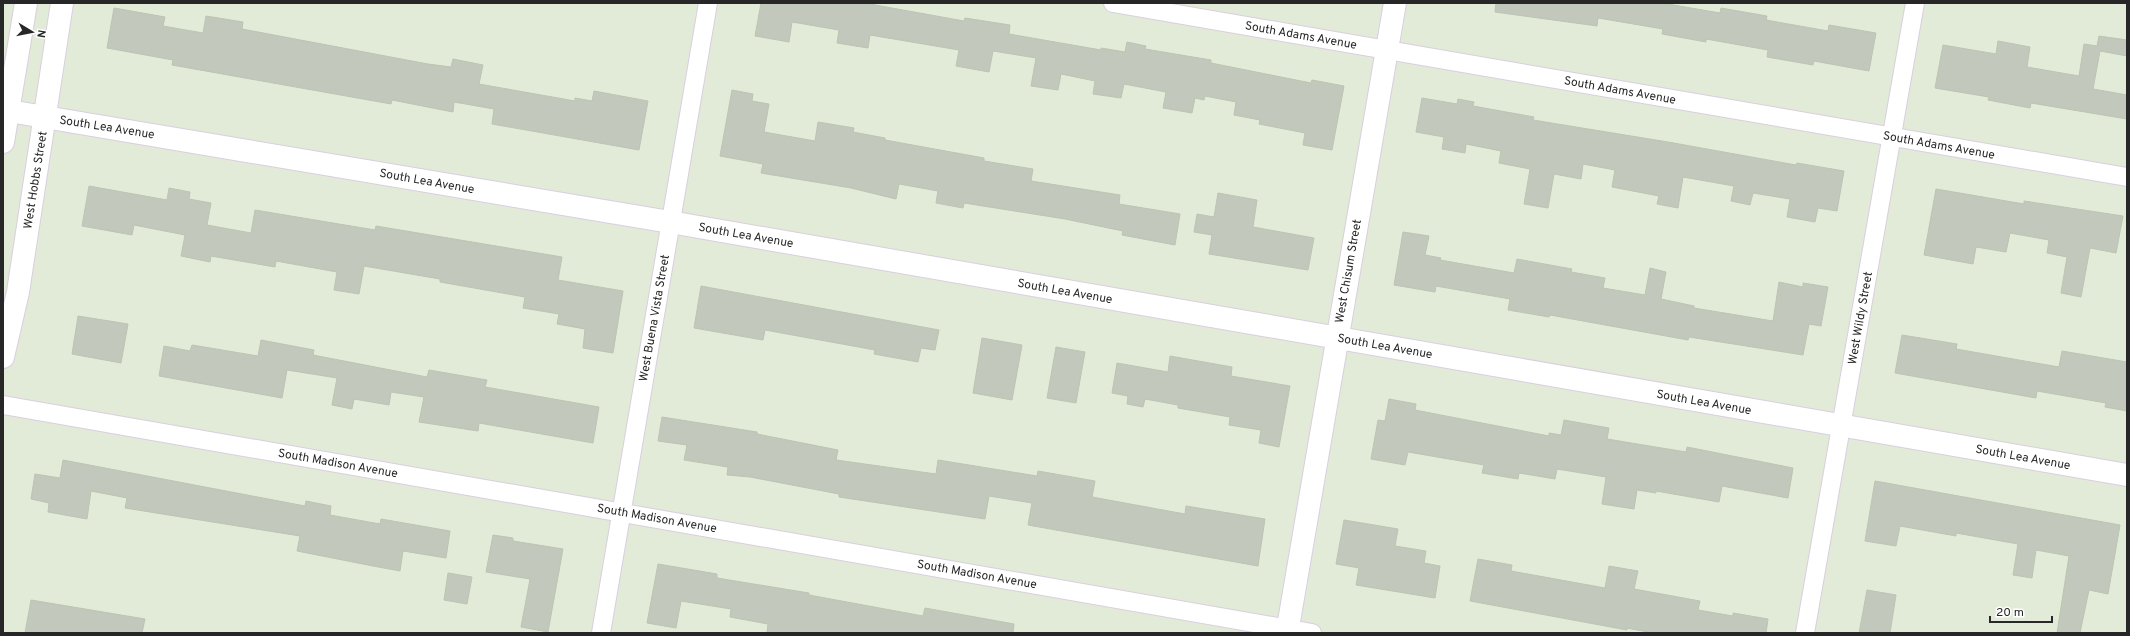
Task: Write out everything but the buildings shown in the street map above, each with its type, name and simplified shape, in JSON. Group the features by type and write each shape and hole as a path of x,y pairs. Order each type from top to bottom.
{"street":[{"path":"3,142 5,110 26,3"},
{"name":"West Hobbs Street","path":"3,357 18,292 62,3"},
{"name":"West Buena Vista Street","path":"600,633 708,3"},
{"name":"South Adams Avenue","path":"1113,3 2127,177"},
{"name":"West Chisum Street","path":"1287,631 1336,338 1395,3"},
{"name":"West Wildy Street","path":"1805,633 1915,3"},
{"name":"South Lea Avenue","path":"5,110 670,222 2127,475"},
{"name":"South Madison Avenue","path":"3,405 621,512 1287,631 1312,633"}]}
